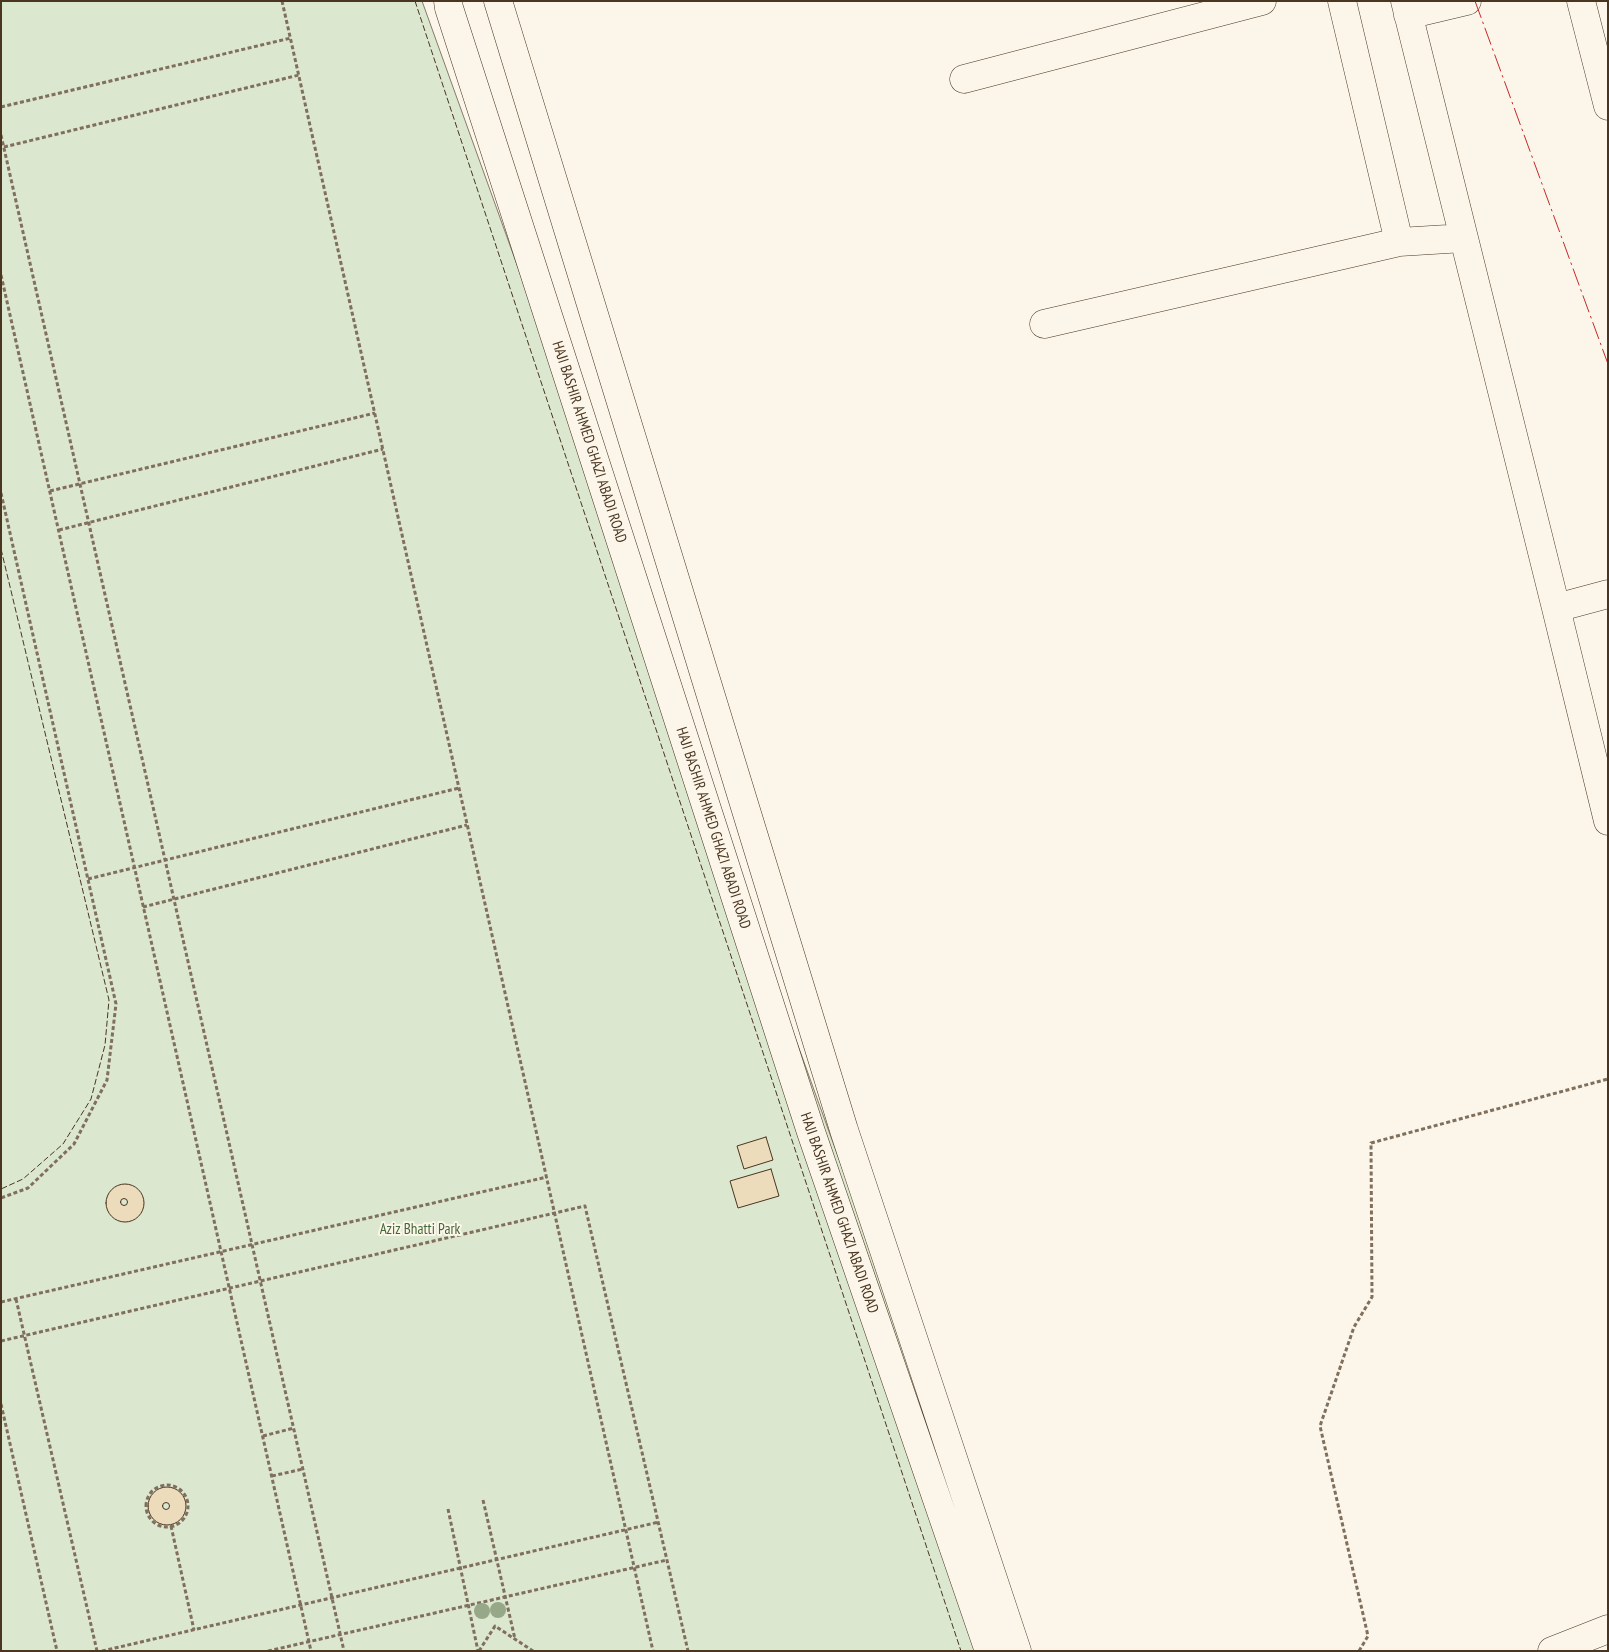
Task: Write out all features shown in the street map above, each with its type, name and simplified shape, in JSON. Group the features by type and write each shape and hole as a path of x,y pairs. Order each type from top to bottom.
{"street":[{"name":"HAJI BASHIR AHMED GHAZI ABADI ROAD","path":"448,1 811,1132 989,1651"},
{"name":"HAJI BASHIR AHMED GHAZI ABADI ROAD","path":"498,1 841,1120 1017,1651"},
{"path":"964,79 1262,1"},
{"path":"1342,1 1399,242"},
{"path":"1467,1 1406,8 1608,822"},
{"path":"1581,1 1608,106"},
{"path":"1044,324 1399,242 1464,238"},
{"path":"1556,608 1608,594"},
{"path":"1552,1651 1608,1628"}],"path":[{"path":"282,1 653,1651"},
{"path":"1,107 291,38"},
{"path":"4,147 299,75"},
{"path":"1,134 344,1651"},
{"path":"1,275 311,1651"},
{"path":"50,490 375,413"},
{"path":"59,530 383,449"},
{"path":"1,493 116,1004 107,1080 74,1144 28,1188 1,1198"},
{"path":"88,879 460,788"},
{"path":"143,907 468,824"},
{"path":"1359,1651 1368,1636 1320,1426 1354,1327 1372,1297 1371,1143 1608,1079"},
{"path":"1,1302 547,1177"},
{"path":"1,1341 585,1206 688,1651"},
{"path":"16,1299 97,1651"},
{"path":"1,1404 57,1651"},
{"path":"262,1436 294,1428"},
{"path":"272,1476 303,1469"},
{"path":"164,1485 170,1485 182,1491 188,1503 186,1517 171,1526 160,1526 149,1516 147,1510 148,1497 152,1491 164,1485"},
{"path":"483,1500 515,1639"},
{"path":"448,1509 479,1651"},
{"path":"102,1651 659,1522"},
{"path":"171,1526 194,1630"},
{"path":"268,1651 667,1560"},
{"path":"479,1651 495,1626 533,1651"}],"green space":[{"name":"Aziz Bhatti Park","path":"1,1 422,1 1016,1651 1,1651"}],"building":[{"path":"766,1137 773,1160 744,1169 737,1146"},
{"path":"771,1169 779,1196 738,1208 730,1181"},
{"path":"125,1184 132,1185 138,1190 143,1196 143,1210 138,1216 132,1221 125,1222 118,1221 112,1216 107,1210 106,1203 107,1196 112,1190 118,1185"},
{"path":"124,1198 128,1202 124,1206 120,1202"},
{"path":"167,1487 174,1488 180,1493 185,1499 185,1513 180,1519 174,1524 167,1525 160,1524 154,1519 149,1513 148,1506 149,1499 154,1493 160,1488"},
{"path":"166,1502 170,1506 166,1510 162,1506"}],"fence":[{"path":"415,1 961,1651"},
{"path":"1,549 109,1000 105,1045 91,1099 63,1144 23,1179 1,1189"}],"power":[{"path":"1475,1 1608,364"}]}
